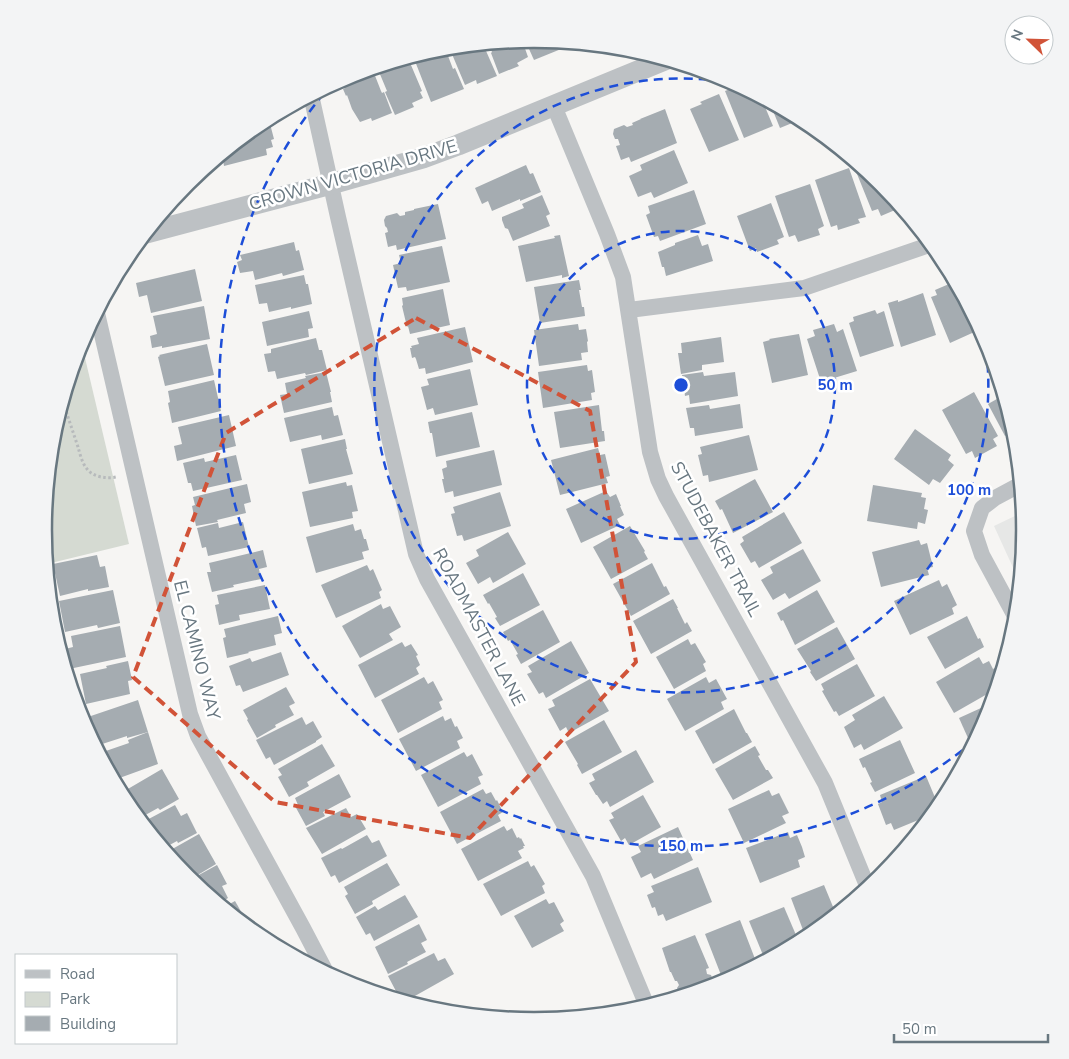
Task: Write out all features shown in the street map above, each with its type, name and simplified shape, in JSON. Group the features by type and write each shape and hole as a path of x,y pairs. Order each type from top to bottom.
{"street":[{"name":"CROWN VICTORIA DRIVE","path":"157,230 423,158 656,63"},
{"name":"ROADMASTER LANE","path":"313,102 416,554 432,587 592,876 644,999"},
{"name":"STUDEBAKER TRAIL","path":"554,106 623,277 650,452 658,479 826,784 865,880"},
{"path":"628,310 804,288 924,247"},
{"name":"EL CAMINO WAY","path":"99,322 190,714 198,736 321,962"},
{"path":"1010,606 982,555 974,531 982,508 995,498 1014,488"}],"path":[{"path":"67,414 87,470 100,476 116,477"}],"highlighted area":[{"path":"416,318 590,411 636,662 470,838 275,802 133,677 226,433"}],"shaded area":[{"path":"1016,516 1014,570 994,526"}],"green space":[{"path":"85,357 129,544 54,562 52,530 57,467 69,405"}],"building":[{"path":"525,48 528,57 517,63 519,66 499,74 491,50"},
{"path":"529,48 561,49 534,60"},
{"path":"486,51 497,76 477,84 476,80 465,85 452,55"},
{"path":"448,56 464,89 431,102 416,63"},
{"path":"410,64 423,98 412,103 414,107 395,115 385,92 387,91 380,73"},
{"path":"375,75 392,113 372,121 371,118 360,122 346,96 343,89 344,87 350,84"},
{"path":"730,89 765,106 773,126 744,138 725,91"},
{"path":"719,94 739,140 709,152 690,109 702,104 700,102"},
{"path":"665,109 677,143 631,162 629,157 621,160 616,146 620,145 618,139 615,139 613,134 614,129 624,125 627,127 633,125 632,123 640,119"},
{"path":"773,110 793,123 780,128"},
{"path":"271,127 274,139 271,140 273,147 266,149 267,155 224,166 223,162"},
{"path":"674,150 688,183 654,198 651,192 638,197 629,176 642,170 640,165"},
{"path":"526,165 530,174 533,173 541,192 492,211 488,201 482,204 475,188"},
{"path":"849,168 866,217 858,219 860,223 838,230 837,225 831,227 815,180"},
{"path":"856,170 895,210 881,216 878,209 872,211"},
{"path":"810,184 824,226 818,229 820,235 798,242 795,235 789,237 775,196"},
{"path":"694,190 706,224 660,241 658,236 654,237 646,215 650,213 648,206"},
{"path":"542,195 550,214 546,216 550,226 513,241 508,229 505,228 502,217 524,208 522,204"},
{"path":"771,203 784,237 777,240 779,244 757,252 756,248 750,251 737,216"},
{"path":"438,204 446,239 397,250 396,245 388,247 385,233 388,232 384,220 386,216 397,213 400,216 405,215 405,212 414,209"},
{"path":"560,235 569,276 562,278 562,275 526,282 518,246 555,238 554,236"},
{"path":"698,235 702,246 708,244 713,261 666,276 658,252 675,245 675,243"},
{"path":"294,242 296,251 299,250 304,270 283,276 282,273 255,280 253,271 240,273 237,262 242,260 240,255"},
{"path":"442,246 450,282 407,291 406,287 398,288 393,265 401,263 399,255"},
{"path":"195,269 202,301 151,313 147,295 139,297 136,283"},
{"path":"304,275 312,304 269,312 267,303 259,304 255,285"},
{"path":"579,280 581,290 579,290 585,316 540,323 534,287"},
{"path":"949,284 974,332 950,343 931,297 937,295 935,290"},
{"path":"443,289 450,325 410,334 402,306 402,298"},
{"path":"923,293 936,335 901,347 888,303 898,300 898,302"},
{"path":"204,306 210,339 162,348 162,346 152,348 150,336 157,334 153,316"},
{"path":"875,310 877,314 884,311 894,346 860,357 849,323 854,321 853,317"},
{"path":"309,311 313,328 308,329 309,337 267,346 262,322"},
{"path":"578,324 579,330 586,329 588,341 588,352 581,353 582,360 539,366 534,330"},
{"path":"834,324 837,332 843,329 857,371 821,382 807,339 815,336 813,330"},
{"path":"465,327 473,362 426,374 425,368 419,369 415,357 412,358 410,348 419,344 417,338"},
{"path":"799,334 808,375 772,383 763,342 769,339"},
{"path":"721,337 724,362 702,365 702,370 681,374 678,353 682,353 681,343"},
{"path":"316,338 319,350 322,350 327,370 277,379 275,371 268,372 264,354 271,353 271,349"},
{"path":"207,344 214,375 165,386 159,355"},
{"path":"587,365 588,371 592,370 595,392 591,393 592,400 543,408 538,372"},
{"path":"470,369 478,405 435,415 433,408 427,410 421,387 429,385 427,379"},
{"path":"326,372 332,402 284,413 280,395 287,394 285,383 306,378 305,376"},
{"path":"703,372 704,376 735,372 738,396 690,404 689,395 685,396 682,375"},
{"path":"214,380 221,411 172,423 168,391"},
{"path":"974,392 998,436 993,439 997,446 975,458 972,451 966,454 942,410"},
{"path":"998,398 1007,435 1005,436 988,404"},
{"path":"740,404 743,428 695,436 694,428 690,428 686,408 709,405 710,409"},
{"path":"599,405 605,441 560,448 554,412"},
{"path":"332,407 334,416 338,415 343,435 322,440 321,435 290,442 284,418"},
{"path":"472,412 480,447 436,457 428,422"},
{"path":"229,415 236,446 177,461 174,446 182,444 178,427"},
{"path":"915,429 951,455 948,460 954,465 940,483 933,479 929,485 894,459"},
{"path":"749,435 758,470 709,482 708,475 703,476 698,455 702,454 700,447"},
{"path":"345,439 353,474 309,484 301,449"},
{"path":"598,448 600,455 605,454 610,476 606,477 608,483 560,495 551,460"},
{"path":"494,450 502,485 454,497 453,491 445,493 442,469 447,467 446,461"},
{"path":"236,455 242,480 193,491 191,483 188,483 183,463 204,458 205,462"},
{"path":"755,479 773,512 733,533 722,509 720,510 715,501"},
{"path":"346,482 347,486 352,485 358,511 352,512 353,518 310,527 302,492"},
{"path":"247,484 251,502 244,504 246,513 217,520 218,522 196,526 192,506 195,505 193,497"},
{"path":"873,485 922,493 921,497 926,498 924,509 928,510 925,524 918,522 917,529 867,521"},
{"path":"606,491 610,497 616,494 621,506 624,515 617,519 620,525 581,543 566,509"},
{"path":"500,492 511,526 464,541 462,535 457,536 451,514 455,513 453,507"},
{"path":"784,512 802,543 759,568 755,561 751,563 740,544 744,541 742,537"},
{"path":"243,522 249,547 208,556 206,547 202,548 197,528 218,523 219,528"},
{"path":"353,524 355,531 361,529 364,539 366,539 369,550 362,552 364,559 316,573 306,537"},
{"path":"630,526 648,559 611,579 593,547"},
{"path":"508,532 526,564 493,583 490,577 478,584 466,563 479,556 476,550"},
{"path":"919,540 921,545 927,543 933,567 927,568 929,575 881,587 872,552"},
{"path":"803,549 821,581 789,599 785,593 773,600 761,580 773,573 770,567"},
{"path":"263,550 267,567 259,569 261,579 212,592 207,572 211,572 209,563"},
{"path":"97,555 100,567 105,566 109,587 88,591 88,589 60,596 54,564"},
{"path":"652,563 664,587 666,586 670,594 631,616 613,584"},
{"path":"367,565 370,571 373,569 382,590 379,592 381,598 336,618 321,585"},
{"path":"523,573 540,605 500,626 495,618 497,617 483,595"},
{"path":"939,580 942,587 947,584 957,605 952,608 954,614 910,635 894,601"},
{"path":"265,585 270,609 239,615 240,620 219,625 215,605 219,604 217,595"},
{"path":"113,590 120,623 98,628 97,625 65,632 59,601"},
{"path":"817,590 835,622 795,645 783,620 781,621 777,613"},
{"path":"673,599 685,624 687,622 692,631 651,654 633,621"},
{"path":"381,604 383,609 390,606 401,627 389,634 393,640 360,658 342,626"},
{"path":"543,610 560,642 521,664 516,655 518,654 503,632"},
{"path":"278,616 282,633 274,635 276,645 227,658 223,638 226,637 224,629"},
{"path":"967,616 984,647 945,669 927,637"},
{"path":"120,626 126,657 73,668 68,648 73,647 71,636"},
{"path":"837,627 855,659 816,681 797,649"},
{"path":"688,639 691,645 695,643 706,662 703,664 706,671 674,689 656,657"},
{"path":"571,641 589,673 546,698 543,692 539,694 527,674 532,672 528,666"},
{"path":"402,642 405,647 411,644 418,655 416,656 420,665 416,668 419,674 375,698 358,665"},
{"path":"281,652 289,675 243,692 240,685 236,686 229,666 250,658 252,662"},
{"path":"979,657 983,664 989,661 993,669 996,669 987,694 954,713 936,682"},
{"path":"128,661 132,680 128,681 130,694 86,704 80,674"},
{"path":"857,664 875,696 839,716 836,711 834,712 822,691 824,690 821,684"},
{"path":"424,677 428,684 433,681 443,700 439,702 442,709 398,733 381,700"},
{"path":"706,677 709,683 716,679 727,699 721,702 724,709 685,731 667,699"},
{"path":"590,679 609,711 569,733 566,727 560,731 548,709 555,706 552,700"},
{"path":"286,687 295,703 289,706 294,715 275,725 276,727 257,738 243,710"},
{"path":"884,696 903,728 864,750 861,744 854,748 844,727 855,720 852,715"},
{"path":"138,700 148,732 103,744 90,716"},
{"path":"982,707 969,739 959,718"},
{"path":"734,709 752,742 713,764 695,731"},
{"path":"443,716 445,721 451,718 455,727 457,726 463,738 457,741 460,748 416,771 399,739"},
{"path":"302,717 306,725 313,721 322,737 274,765 270,757 266,759 256,740"},
{"path":"604,720 622,752 582,774 565,742"},
{"path":"148,732 158,764 122,777 106,751 129,743 128,740"},
{"path":"900,740 915,773 875,792 865,767 863,768 859,759"},
{"path":"322,744 335,766 307,782 309,786 289,797 278,777 282,775 278,769"},
{"path":"755,746 760,755 758,756 773,778 733,800 715,769"},
{"path":"636,750 654,782 610,807 607,801 603,804 589,783 595,780 592,774"},
{"path":"464,752 467,757 472,754 483,775 478,777 481,784 438,807 421,775"},
{"path":"162,769 179,799 160,810 158,808 146,815 129,789"},
{"path":"339,774 351,797 323,812 325,816 306,826 295,806 298,805 295,798"},
{"path":"926,776 935,797 919,820 894,830 891,823 886,825 878,804 882,802 880,795"},
{"path":"483,789 486,794 491,792 497,800 503,812 498,815 501,821 457,844 440,812"},
{"path":"769,790 772,796 779,793 789,813 782,816 786,823 744,843 728,809"},
{"path":"643,795 661,827 629,845 625,838 621,841 609,820 614,818 611,813"},
{"path":"175,805 181,816 187,813 197,833 178,843 177,841 170,845 149,819"},
{"path":"346,808 351,817 357,814 366,829 322,854 306,828"},
{"path":"504,826 507,831 512,828 517,838 521,838 525,846 518,851 522,858 478,881 461,849"},
{"path":"678,827 693,860 654,879 651,873 641,878 631,857 641,852 638,846"},
{"path":"788,832 790,838 797,835 802,847 805,857 798,860 800,867 760,883 746,848"},
{"path":"199,834 216,864 199,874 173,848"},
{"path":"367,835 372,843 379,840 387,856 339,883 335,875 331,877 321,858"},
{"path":"528,861 531,867 534,865 545,884 542,886 545,893 501,916 483,884"},
{"path":"387,863 400,885 372,901 373,904 355,914 345,896 348,894 344,887"},
{"path":"217,865 227,884 222,886 228,898 226,899 199,875"},
{"path":"698,867 712,902 666,921 663,914 658,916 655,907 652,908 647,895 654,892 651,886"},
{"path":"824,885 833,908 803,929 791,898"},
{"path":"405,895 418,917 374,941 370,933 366,935 356,917 375,906 378,910"},
{"path":"546,899 549,904 554,902 564,921 560,924 564,931 532,948 514,916"},
{"path":"235,901 241,912 241,912 231,903"},
{"path":"784,907 796,934 763,954 749,921"},
{"path":"740,920 755,958 721,974 705,934"},
{"path":"419,924 427,940 421,943 426,952 388,974 375,947"},
{"path":"695,935 709,968 706,969 707,974 712,978 678,989 679,985 670,972 662,948"},
{"path":"434,953 438,961 445,958 454,974 415,996 396,991 388,976"}]}
